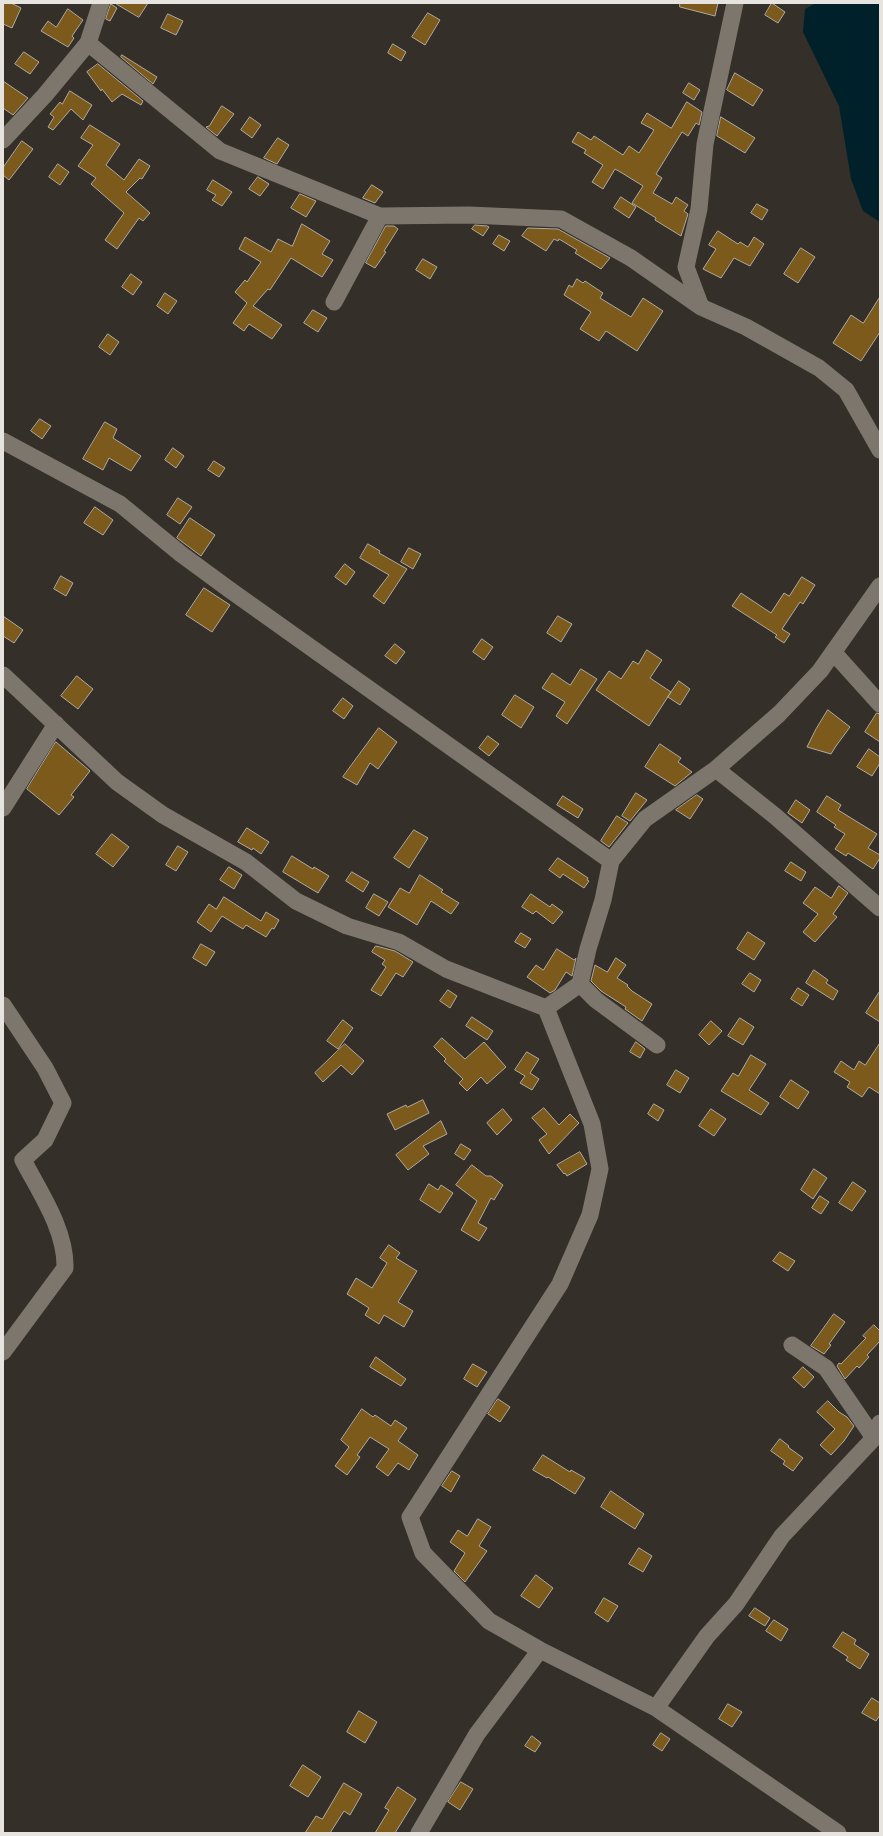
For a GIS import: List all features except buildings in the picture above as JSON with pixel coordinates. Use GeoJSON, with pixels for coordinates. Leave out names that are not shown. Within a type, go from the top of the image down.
{"type":"FeatureCollection","features":[{"type":"Feature","properties":{"kind":"street"},"geometry":{"type":"LineString","coordinates":[[3,140],[45,95],[88,43],[101,3]]}},
{"type":"Feature","properties":{"kind":"street"},"geometry":{"type":"LineString","coordinates":[[701,307],[686,268],[698,209],[705,144],[735,3]]}},
{"type":"Feature","properties":{"kind":"street"},"geometry":{"type":"LineString","coordinates":[[88,43],[220,150],[380,216],[469,215],[561,218],[631,258],[701,307],[746,327],[819,368],[846,390],[880,450]]}},
{"type":"Feature","properties":{"kind":"street"},"geometry":{"type":"LineString","coordinates":[[334,302],[380,216]]}},
{"type":"Feature","properties":{"kind":"street"},"geometry":{"type":"LineString","coordinates":[[3,441],[120,504],[181,554],[230,590],[611,861]]}},
{"type":"Feature","properties":{"kind":"street"},"geometry":{"type":"LineString","coordinates":[[546,1008],[580,984],[588,948],[603,900],[611,861],[645,819],[716,769],[779,714],[820,671],[880,586]]}},
{"type":"Feature","properties":{"kind":"street"},"geometry":{"type":"LineString","coordinates":[[834,653],[880,704]]}},
{"type":"Feature","properties":{"kind":"street"},"geometry":{"type":"LineString","coordinates":[[3,675],[117,782],[164,815],[246,862],[296,901],[347,926],[399,942],[446,970],[546,1008],[592,1124],[600,1169],[590,1215],[560,1284],[410,1517],[423,1553],[489,1621],[540,1650],[656,1708],[838,1833]]}},
{"type":"Feature","properties":{"kind":"street"},"geometry":{"type":"LineString","coordinates":[[3,808],[56,724]]}},
{"type":"Feature","properties":{"kind":"street"},"geometry":{"type":"LineString","coordinates":[[716,769],[775,816],[880,908]]}},
{"type":"Feature","properties":{"kind":"street"},"geometry":{"type":"LineString","coordinates":[[580,984],[596,1000],[657,1045]]}},
{"type":"Feature","properties":{"kind":"street"},"geometry":{"type":"LineString","coordinates":[[3,1005],[46,1068],[63,1103],[45,1140],[23,1160],[53,1218],[65,1253],[65,1268],[3,1352]]}},
{"type":"Feature","properties":{"kind":"street"},"geometry":{"type":"LineString","coordinates":[[656,1708],[707,1636],[736,1604],[782,1536],[877,1431],[826,1368],[792,1345]]}},
{"type":"Feature","properties":{"kind":"street"},"geometry":{"type":"LineString","coordinates":[[419,1833],[477,1734],[540,1650]]}},
{"type":"Feature","properties":{"kind":"water"},"geometry":{"type":"Polygon","coordinates":[[[816,3],[880,3],[880,222],[863,211],[851,179],[839,106],[803,32],[805,9],[816,3]]]}}]}
